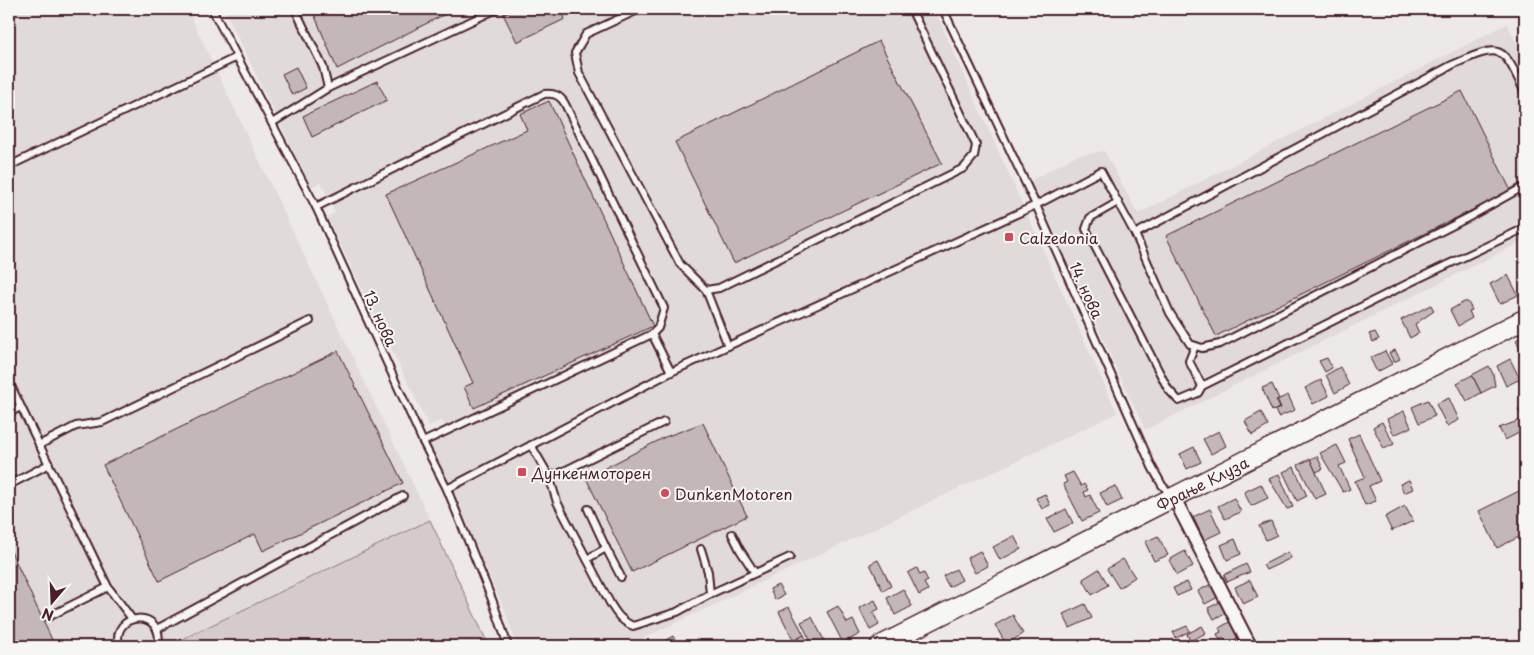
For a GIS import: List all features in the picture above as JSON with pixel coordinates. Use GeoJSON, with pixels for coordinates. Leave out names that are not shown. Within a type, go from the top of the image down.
{"type":"FeatureCollection","features":[{"type":"Feature","properties":{"kind":"main road","name":"Фрање Клуза"},"geometry":{"type":"LineString","coordinates":[[880,646],[1525,319]]}},
{"type":"Feature","properties":{"kind":"street"},"geometry":{"type":"LineString","coordinates":[[1174,498],[1250,646]]}},
{"type":"Feature","properties":{"kind":"lane","name":"13. нова"},"geometry":{"type":"LineString","coordinates":[[212,9],[316,206],[423,442],[447,489],[493,602],[508,646]]}},
{"type":"Feature","properties":{"kind":"lane"},"geometry":{"type":"LineString","coordinates":[[295,9],[323,67],[328,88]]}},
{"type":"Feature","properties":{"kind":"lane"},"geometry":{"type":"LineString","coordinates":[[272,123],[328,88],[497,9]]}},
{"type":"Feature","properties":{"kind":"lane"},"geometry":{"type":"LineString","coordinates":[[640,9],[586,34],[574,53],[578,73],[680,264],[706,290],[728,346]]}},
{"type":"Feature","properties":{"kind":"lane"},"geometry":{"type":"LineString","coordinates":[[706,290],[719,288],[956,172],[964,168],[974,156],[976,145],[911,9]]}},
{"type":"Feature","properties":{"kind":"lane","name":"14. нова"},"geometry":{"type":"LineString","coordinates":[[943,9],[1036,205],[1152,468],[1162,486],[1174,498]]}},
{"type":"Feature","properties":{"kind":"lane"},"geometry":{"type":"LineString","coordinates":[[1134,234],[1452,65],[1485,51],[1498,52],[1510,60],[1525,93]]}},
{"type":"Feature","properties":{"kind":"lane"},"geometry":{"type":"LineString","coordinates":[[9,166],[237,57]]}},
{"type":"Feature","properties":{"kind":"lane"},"geometry":{"type":"LineString","coordinates":[[316,206],[544,94],[553,93],[561,98],[565,104],[664,308],[658,328],[652,334],[423,442]]}},
{"type":"Feature","properties":{"kind":"lane"},"geometry":{"type":"LineString","coordinates":[[447,489],[671,372],[1036,205],[1101,170],[1134,234],[1170,313],[1190,344],[1202,348],[1220,344],[1471,216],[1525,186]]}},
{"type":"Feature","properties":{"kind":"lane"},"geometry":{"type":"LineString","coordinates":[[1118,202],[1090,218],[1086,229],[1175,398],[1179,402],[1198,393],[1202,386],[1414,280],[1525,228]]}},
{"type":"Feature","properties":{"kind":"lane"},"geometry":{"type":"LineString","coordinates":[[39,445],[76,426],[102,422],[310,322]]}},
{"type":"Feature","properties":{"kind":"lane"},"geometry":{"type":"LineString","coordinates":[[652,334],[671,372]]}},
{"type":"Feature","properties":{"kind":"lane"},"geometry":{"type":"LineString","coordinates":[[1196,346],[1190,361],[1202,386]]}},
{"type":"Feature","properties":{"kind":"lane"},"geometry":{"type":"LineString","coordinates":[[9,382],[108,587],[132,619]]}},
{"type":"Feature","properties":{"kind":"lane"},"geometry":{"type":"LineString","coordinates":[[9,413],[20,407]]}},
{"type":"Feature","properties":{"kind":"lane"},"geometry":{"type":"LineString","coordinates":[[549,476],[560,473],[664,422]]}},
{"type":"Feature","properties":{"kind":"lane"},"geometry":{"type":"LineString","coordinates":[[531,445],[549,476],[557,502],[616,614],[633,626],[676,612],[790,557]]}},
{"type":"Feature","properties":{"kind":"lane"},"geometry":{"type":"LineString","coordinates":[[9,485],[48,464]]}},
{"type":"Feature","properties":{"kind":"lane"},"geometry":{"type":"LineString","coordinates":[[156,629],[403,496]]}},
{"type":"Feature","properties":{"kind":"lane"},"geometry":{"type":"LineString","coordinates":[[588,509],[621,578]]}},
{"type":"Feature","properties":{"kind":"lane"},"geometry":{"type":"LineString","coordinates":[[732,534],[755,573]]}},
{"type":"Feature","properties":{"kind":"lane"},"geometry":{"type":"LineString","coordinates":[[587,559],[606,548]]}},
{"type":"Feature","properties":{"kind":"lane"},"geometry":{"type":"LineString","coordinates":[[701,549],[708,572],[710,594]]}},
{"type":"Feature","properties":{"kind":"lane"},"geometry":{"type":"LineString","coordinates":[[48,617],[108,587]]}},
{"type":"Feature","properties":{"kind":"lane"},"geometry":{"type":"LineString","coordinates":[[118,646],[118,638],[122,627],[132,619],[143,619],[156,629],[159,634],[158,646]]}},
{"type":"Feature","properties":{"kind":"shaded area"},"geometry":{"type":"Polygon","coordinates":[[[9,9],[187,9],[430,520],[168,646],[9,646],[9,9]]]}},
{"type":"Feature","properties":{"kind":"shaded area"},"geometry":{"type":"Polygon","coordinates":[[[224,9],[934,9],[1117,413],[627,646],[517,646],[505,610],[428,444],[448,433],[442,420],[429,426],[327,217],[335,213],[321,182],[311,187],[224,9]]]}},
{"type":"Feature","properties":{"kind":"shaded area","name":"Calzedonia"},"geometry":{"type":"Polygon","coordinates":[[[1507,24],[1525,60],[1525,240],[1145,430],[1031,181],[1075,156],[1104,151],[1138,214],[1507,24]]]}},
{"type":"Feature","properties":{"kind":"shaded area"},"geometry":{"type":"Polygon","coordinates":[[[430,520],[489,646],[168,646],[430,520]]]}},
{"type":"Feature","properties":{"kind":"building"},"geometry":{"type":"Polygon","coordinates":[[[312,9],[455,9],[337,69],[312,9]]]}},
{"type":"Feature","properties":{"kind":"building"},"geometry":{"type":"Polygon","coordinates":[[[514,9],[561,9],[565,19],[517,42],[503,14],[514,9]]]}},
{"type":"Feature","properties":{"kind":"building"},"geometry":{"type":"Polygon","coordinates":[[[879,41],[942,163],[734,263],[675,142],[879,41]]]}},
{"type":"Feature","properties":{"kind":"building"},"geometry":{"type":"Polygon","coordinates":[[[296,67],[306,88],[292,95],[282,74],[296,67]]]}},
{"type":"Feature","properties":{"kind":"building"},"geometry":{"type":"Polygon","coordinates":[[[377,81],[387,100],[312,137],[303,116],[377,81]]]}},
{"type":"Feature","properties":{"kind":"building"},"geometry":{"type":"Polygon","coordinates":[[[1462,91],[1511,191],[1216,336],[1166,236],[1462,91]]]}},
{"type":"Feature","properties":{"kind":"building"},"geometry":{"type":"Polygon","coordinates":[[[549,101],[653,326],[474,408],[464,387],[473,383],[386,194],[527,130],[520,114],[549,101]]]}},
{"type":"Feature","properties":{"kind":"building"},"geometry":{"type":"Polygon","coordinates":[[[1508,275],[1518,295],[1500,304],[1490,284],[1508,275]]]}},
{"type":"Feature","properties":{"kind":"building"},"geometry":{"type":"Polygon","coordinates":[[[1464,302],[1468,302],[1472,310],[1469,311],[1472,318],[1458,326],[1450,310],[1464,302]]]}},
{"type":"Feature","properties":{"kind":"building"},"geometry":{"type":"Polygon","coordinates":[[[1431,305],[1434,311],[1415,324],[1419,333],[1410,338],[1401,320],[1431,305]]]}},
{"type":"Feature","properties":{"kind":"building"},"geometry":{"type":"Polygon","coordinates":[[[1375,332],[1379,339],[1373,342],[1369,334],[1375,332]]]}},
{"type":"Feature","properties":{"kind":"building"},"geometry":{"type":"Polygon","coordinates":[[[1525,335],[1525,361],[1516,340],[1525,335]]]}},
{"type":"Feature","properties":{"kind":"building"},"geometry":{"type":"Polygon","coordinates":[[[1395,350],[1400,359],[1394,362],[1389,353],[1395,350]]]}},
{"type":"Feature","properties":{"kind":"building"},"geometry":{"type":"Polygon","coordinates":[[[338,351],[403,483],[263,551],[255,534],[159,581],[103,465],[338,351]]]}},
{"type":"Feature","properties":{"kind":"building"},"geometry":{"type":"Polygon","coordinates":[[[1385,351],[1392,364],[1377,372],[1370,358],[1385,351]]]}},
{"type":"Feature","properties":{"kind":"building"},"geometry":{"type":"Polygon","coordinates":[[[1327,358],[1332,368],[1325,372],[1319,361],[1327,358]]]}},
{"type":"Feature","properties":{"kind":"building"},"geometry":{"type":"Polygon","coordinates":[[[1510,359],[1520,379],[1506,386],[1497,366],[1510,359]]]}},
{"type":"Feature","properties":{"kind":"building"},"geometry":{"type":"Polygon","coordinates":[[[1489,366],[1493,374],[1495,386],[1481,393],[1472,375],[1489,366]]]}},
{"type":"Feature","properties":{"kind":"building"},"geometry":{"type":"Polygon","coordinates":[[[1340,367],[1349,385],[1335,393],[1326,375],[1340,367]]]}},
{"type":"Feature","properties":{"kind":"building"},"geometry":{"type":"Polygon","coordinates":[[[1472,375],[1481,393],[1467,401],[1457,383],[1472,375]]]}},
{"type":"Feature","properties":{"kind":"building"},"geometry":{"type":"Polygon","coordinates":[[[1321,380],[1329,396],[1313,404],[1305,388],[1321,380]]]}},
{"type":"Feature","properties":{"kind":"building"},"geometry":{"type":"Polygon","coordinates":[[[1272,384],[1279,399],[1276,400],[1280,408],[1272,411],[1262,388],[1272,384]]]}},
{"type":"Feature","properties":{"kind":"building"},"geometry":{"type":"Polygon","coordinates":[[[1288,395],[1295,410],[1278,417],[1275,410],[1281,408],[1277,400],[1288,395]]]}},
{"type":"Feature","properties":{"kind":"building"},"geometry":{"type":"Polygon","coordinates":[[[1449,398],[1459,420],[1447,426],[1436,404],[1449,398]]]}},
{"type":"Feature","properties":{"kind":"building"},"geometry":{"type":"Polygon","coordinates":[[[1428,400],[1435,416],[1419,423],[1412,407],[1428,400]]]}},
{"type":"Feature","properties":{"kind":"building"},"geometry":{"type":"Polygon","coordinates":[[[1525,406],[1525,430],[1505,440],[1499,428],[1523,419],[1518,409],[1525,406]]]}},
{"type":"Feature","properties":{"kind":"building"},"geometry":{"type":"Polygon","coordinates":[[[1404,411],[1411,427],[1394,435],[1387,419],[1404,411]]]}},
{"type":"Feature","properties":{"kind":"building"},"geometry":{"type":"Polygon","coordinates":[[[1261,412],[1268,426],[1252,435],[1245,421],[1261,412]]]}},
{"type":"Feature","properties":{"kind":"building"},"geometry":{"type":"Polygon","coordinates":[[[1382,422],[1394,444],[1384,449],[1373,427],[1382,422]]]}},
{"type":"Feature","properties":{"kind":"building","name":"DunkenMotoren"},"geometry":{"type":"Polygon","coordinates":[[[703,423],[747,516],[632,572],[586,478],[665,437],[703,423]]]}},
{"type":"Feature","properties":{"kind":"building"},"geometry":{"type":"Polygon","coordinates":[[[1219,431],[1226,446],[1211,454],[1203,439],[1219,431]]]}},
{"type":"Feature","properties":{"kind":"building"},"geometry":{"type":"Polygon","coordinates":[[[1359,434],[1380,481],[1369,486],[1376,501],[1365,505],[1355,481],[1365,477],[1348,439],[1359,434]]]}},
{"type":"Feature","properties":{"kind":"building"},"geometry":{"type":"Polygon","coordinates":[[[1337,445],[1346,463],[1339,466],[1350,489],[1343,492],[1320,453],[1337,445]]]}},
{"type":"Feature","properties":{"kind":"building"},"geometry":{"type":"Polygon","coordinates":[[[1194,447],[1201,462],[1187,469],[1180,454],[1194,447]]]}},
{"type":"Feature","properties":{"kind":"building"},"geometry":{"type":"Polygon","coordinates":[[[1317,456],[1323,469],[1316,472],[1310,459],[1317,456]]]}},
{"type":"Feature","properties":{"kind":"building"},"geometry":{"type":"Polygon","coordinates":[[[1310,459],[1326,494],[1315,499],[1298,465],[1310,459]]]}},
{"type":"Feature","properties":{"kind":"building"},"geometry":{"type":"Polygon","coordinates":[[[1294,467],[1307,496],[1297,501],[1283,472],[1294,467]]]}},
{"type":"Feature","properties":{"kind":"building"},"geometry":{"type":"Polygon","coordinates":[[[1073,472],[1081,486],[1084,484],[1088,490],[1084,492],[1086,497],[1090,495],[1099,513],[1082,521],[1063,484],[1067,482],[1064,476],[1073,472]]]}},
{"type":"Feature","properties":{"kind":"building"},"geometry":{"type":"Polygon","coordinates":[[[1279,474],[1293,507],[1287,509],[1269,479],[1279,474]]]}},
{"type":"Feature","properties":{"kind":"building"},"geometry":{"type":"Polygon","coordinates":[[[1409,480],[1413,489],[1404,493],[1400,484],[1409,480]]]}},
{"type":"Feature","properties":{"kind":"building"},"geometry":{"type":"Polygon","coordinates":[[[1261,484],[1268,498],[1251,506],[1244,492],[1261,484]]]}},
{"type":"Feature","properties":{"kind":"building"},"geometry":{"type":"Polygon","coordinates":[[[1115,486],[1122,500],[1107,507],[1100,493],[1115,486]]]}},
{"type":"Feature","properties":{"kind":"building"},"geometry":{"type":"Polygon","coordinates":[[[1525,488],[1525,534],[1497,548],[1479,511],[1525,488]]]}},
{"type":"Feature","properties":{"kind":"building"},"geometry":{"type":"Polygon","coordinates":[[[1045,494],[1050,505],[1042,509],[1036,498],[1045,494]]]}},
{"type":"Feature","properties":{"kind":"building"},"geometry":{"type":"Polygon","coordinates":[[[1234,498],[1241,512],[1225,519],[1218,506],[1234,498]]]}},
{"type":"Feature","properties":{"kind":"building"},"geometry":{"type":"Polygon","coordinates":[[[1405,506],[1413,521],[1392,531],[1385,517],[1405,506]]]}},
{"type":"Feature","properties":{"kind":"building"},"geometry":{"type":"Polygon","coordinates":[[[1066,509],[1073,523],[1054,532],[1047,519],[1066,509]]]}},
{"type":"Feature","properties":{"kind":"building"},"geometry":{"type":"Polygon","coordinates":[[[1210,509],[1221,532],[1204,540],[1193,517],[1210,509]]]}},
{"type":"Feature","properties":{"kind":"building"},"geometry":{"type":"Polygon","coordinates":[[[1271,521],[1277,535],[1266,540],[1259,526],[1271,521]]]}},
{"type":"Feature","properties":{"kind":"building"},"geometry":{"type":"Polygon","coordinates":[[[1014,536],[1021,549],[1000,560],[993,547],[1014,536]]]}},
{"type":"Feature","properties":{"kind":"building"},"geometry":{"type":"Polygon","coordinates":[[[1158,536],[1168,555],[1154,561],[1145,542],[1158,536]]]}},
{"type":"Feature","properties":{"kind":"building"},"geometry":{"type":"Polygon","coordinates":[[[1235,539],[1241,554],[1227,560],[1221,545],[1235,539]]]}},
{"type":"Feature","properties":{"kind":"building"},"geometry":{"type":"Polygon","coordinates":[[[9,547],[53,642],[44,646],[9,646],[9,547]]]}},
{"type":"Feature","properties":{"kind":"building"},"geometry":{"type":"Polygon","coordinates":[[[980,551],[988,566],[975,573],[967,558],[980,551]]]}},
{"type":"Feature","properties":{"kind":"building"},"geometry":{"type":"Polygon","coordinates":[[[1185,551],[1193,566],[1177,575],[1169,560],[1185,551]]]}},
{"type":"Feature","properties":{"kind":"building"},"geometry":{"type":"Polygon","coordinates":[[[1288,552],[1291,558],[1266,570],[1263,565],[1288,552]]]}},
{"type":"Feature","properties":{"kind":"building"},"geometry":{"type":"Polygon","coordinates":[[[1123,559],[1135,577],[1119,588],[1107,569],[1123,559]]]}},
{"type":"Feature","properties":{"kind":"building"},"geometry":{"type":"Polygon","coordinates":[[[878,560],[891,586],[883,591],[870,564],[878,560]]]}},
{"type":"Feature","properties":{"kind":"building"},"geometry":{"type":"Polygon","coordinates":[[[1246,564],[1250,572],[1227,582],[1224,575],[1246,564]]]}},
{"type":"Feature","properties":{"kind":"building"},"geometry":{"type":"Polygon","coordinates":[[[917,568],[920,575],[924,573],[928,581],[924,583],[928,590],[919,595],[908,573],[917,568]]]}},
{"type":"Feature","properties":{"kind":"building"},"geometry":{"type":"Polygon","coordinates":[[[956,569],[962,580],[949,587],[943,576],[956,569]]]}},
{"type":"Feature","properties":{"kind":"building"},"geometry":{"type":"Polygon","coordinates":[[[1099,569],[1108,585],[1092,595],[1083,579],[1099,569]]]}},
{"type":"Feature","properties":{"kind":"building"},"geometry":{"type":"Polygon","coordinates":[[[1250,580],[1258,597],[1243,604],[1235,587],[1250,580]]]}},
{"type":"Feature","properties":{"kind":"building"},"geometry":{"type":"Polygon","coordinates":[[[1187,582],[1191,590],[1177,596],[1173,588],[1187,582]]]}},
{"type":"Feature","properties":{"kind":"building"},"geometry":{"type":"Polygon","coordinates":[[[1213,583],[1220,596],[1205,604],[1198,591],[1213,583]]]}},
{"type":"Feature","properties":{"kind":"building"},"geometry":{"type":"Polygon","coordinates":[[[778,585],[784,595],[775,600],[770,589],[778,585]]]}},
{"type":"Feature","properties":{"kind":"building"},"geometry":{"type":"Polygon","coordinates":[[[903,589],[912,606],[895,615],[887,598],[903,589]]]}},
{"type":"Feature","properties":{"kind":"building"},"geometry":{"type":"Polygon","coordinates":[[[875,600],[879,609],[873,612],[879,625],[870,630],[859,608],[875,600]]]}},
{"type":"Feature","properties":{"kind":"building"},"geometry":{"type":"Polygon","coordinates":[[[1222,601],[1227,612],[1214,619],[1208,608],[1222,601]]]}},
{"type":"Feature","properties":{"kind":"building"},"geometry":{"type":"Polygon","coordinates":[[[1085,604],[1092,618],[1070,628],[1063,614],[1085,604]]]}},
{"type":"Feature","properties":{"kind":"building"},"geometry":{"type":"Polygon","coordinates":[[[838,606],[847,623],[853,620],[860,634],[843,643],[827,612],[838,606]]]}},
{"type":"Feature","properties":{"kind":"building"},"geometry":{"type":"Polygon","coordinates":[[[789,607],[804,635],[794,641],[779,612],[789,607]]]}},
{"type":"Feature","properties":{"kind":"building"},"geometry":{"type":"Polygon","coordinates":[[[1013,615],[1023,634],[1006,644],[995,625],[1013,615]]]}},
{"type":"Feature","properties":{"kind":"building"},"geometry":{"type":"Polygon","coordinates":[[[812,617],[827,646],[813,646],[801,622],[812,617]]]}},
{"type":"Feature","properties":{"kind":"building"},"geometry":{"type":"Polygon","coordinates":[[[1233,620],[1241,636],[1227,644],[1224,638],[1220,640],[1217,634],[1221,632],[1219,628],[1233,620]]]}},
{"type":"Feature","properties":{"kind":"building"},"geometry":{"type":"Polygon","coordinates":[[[1187,626],[1190,631],[1176,638],[1173,632],[1187,626]]]}},
{"type":"Feature","properties":{"kind":"building"},"geometry":{"type":"Polygon","coordinates":[[[1202,626],[1206,633],[1190,641],[1187,634],[1202,626]]]}},
{"type":"Feature","properties":{"kind":"building"},"geometry":{"type":"Polygon","coordinates":[[[804,635],[810,646],[796,646],[793,641],[804,635]]]}},
{"type":"Feature","properties":{"kind":"building"},"geometry":{"type":"Polygon","coordinates":[[[673,636],[677,644],[663,646],[661,643],[673,636]]]}},
{"type":"Feature","properties":{"kind":"building"},"geometry":{"type":"Polygon","coordinates":[[[749,640],[752,646],[745,646],[743,643],[749,640]]]}},
{"type":"Feature","properties":{"kind":"place","name":"Calzedonia"},"geometry":{"type":"Point","coordinates":[1009,237]}},
{"type":"Feature","properties":{"kind":"place","name":"Дункенмоторен"},"geometry":{"type":"Point","coordinates":[522,472]}},
{"type":"Feature","properties":{"kind":"place","name":"DunkenMotoren"},"geometry":{"type":"Point","coordinates":[665,493]}}]}
